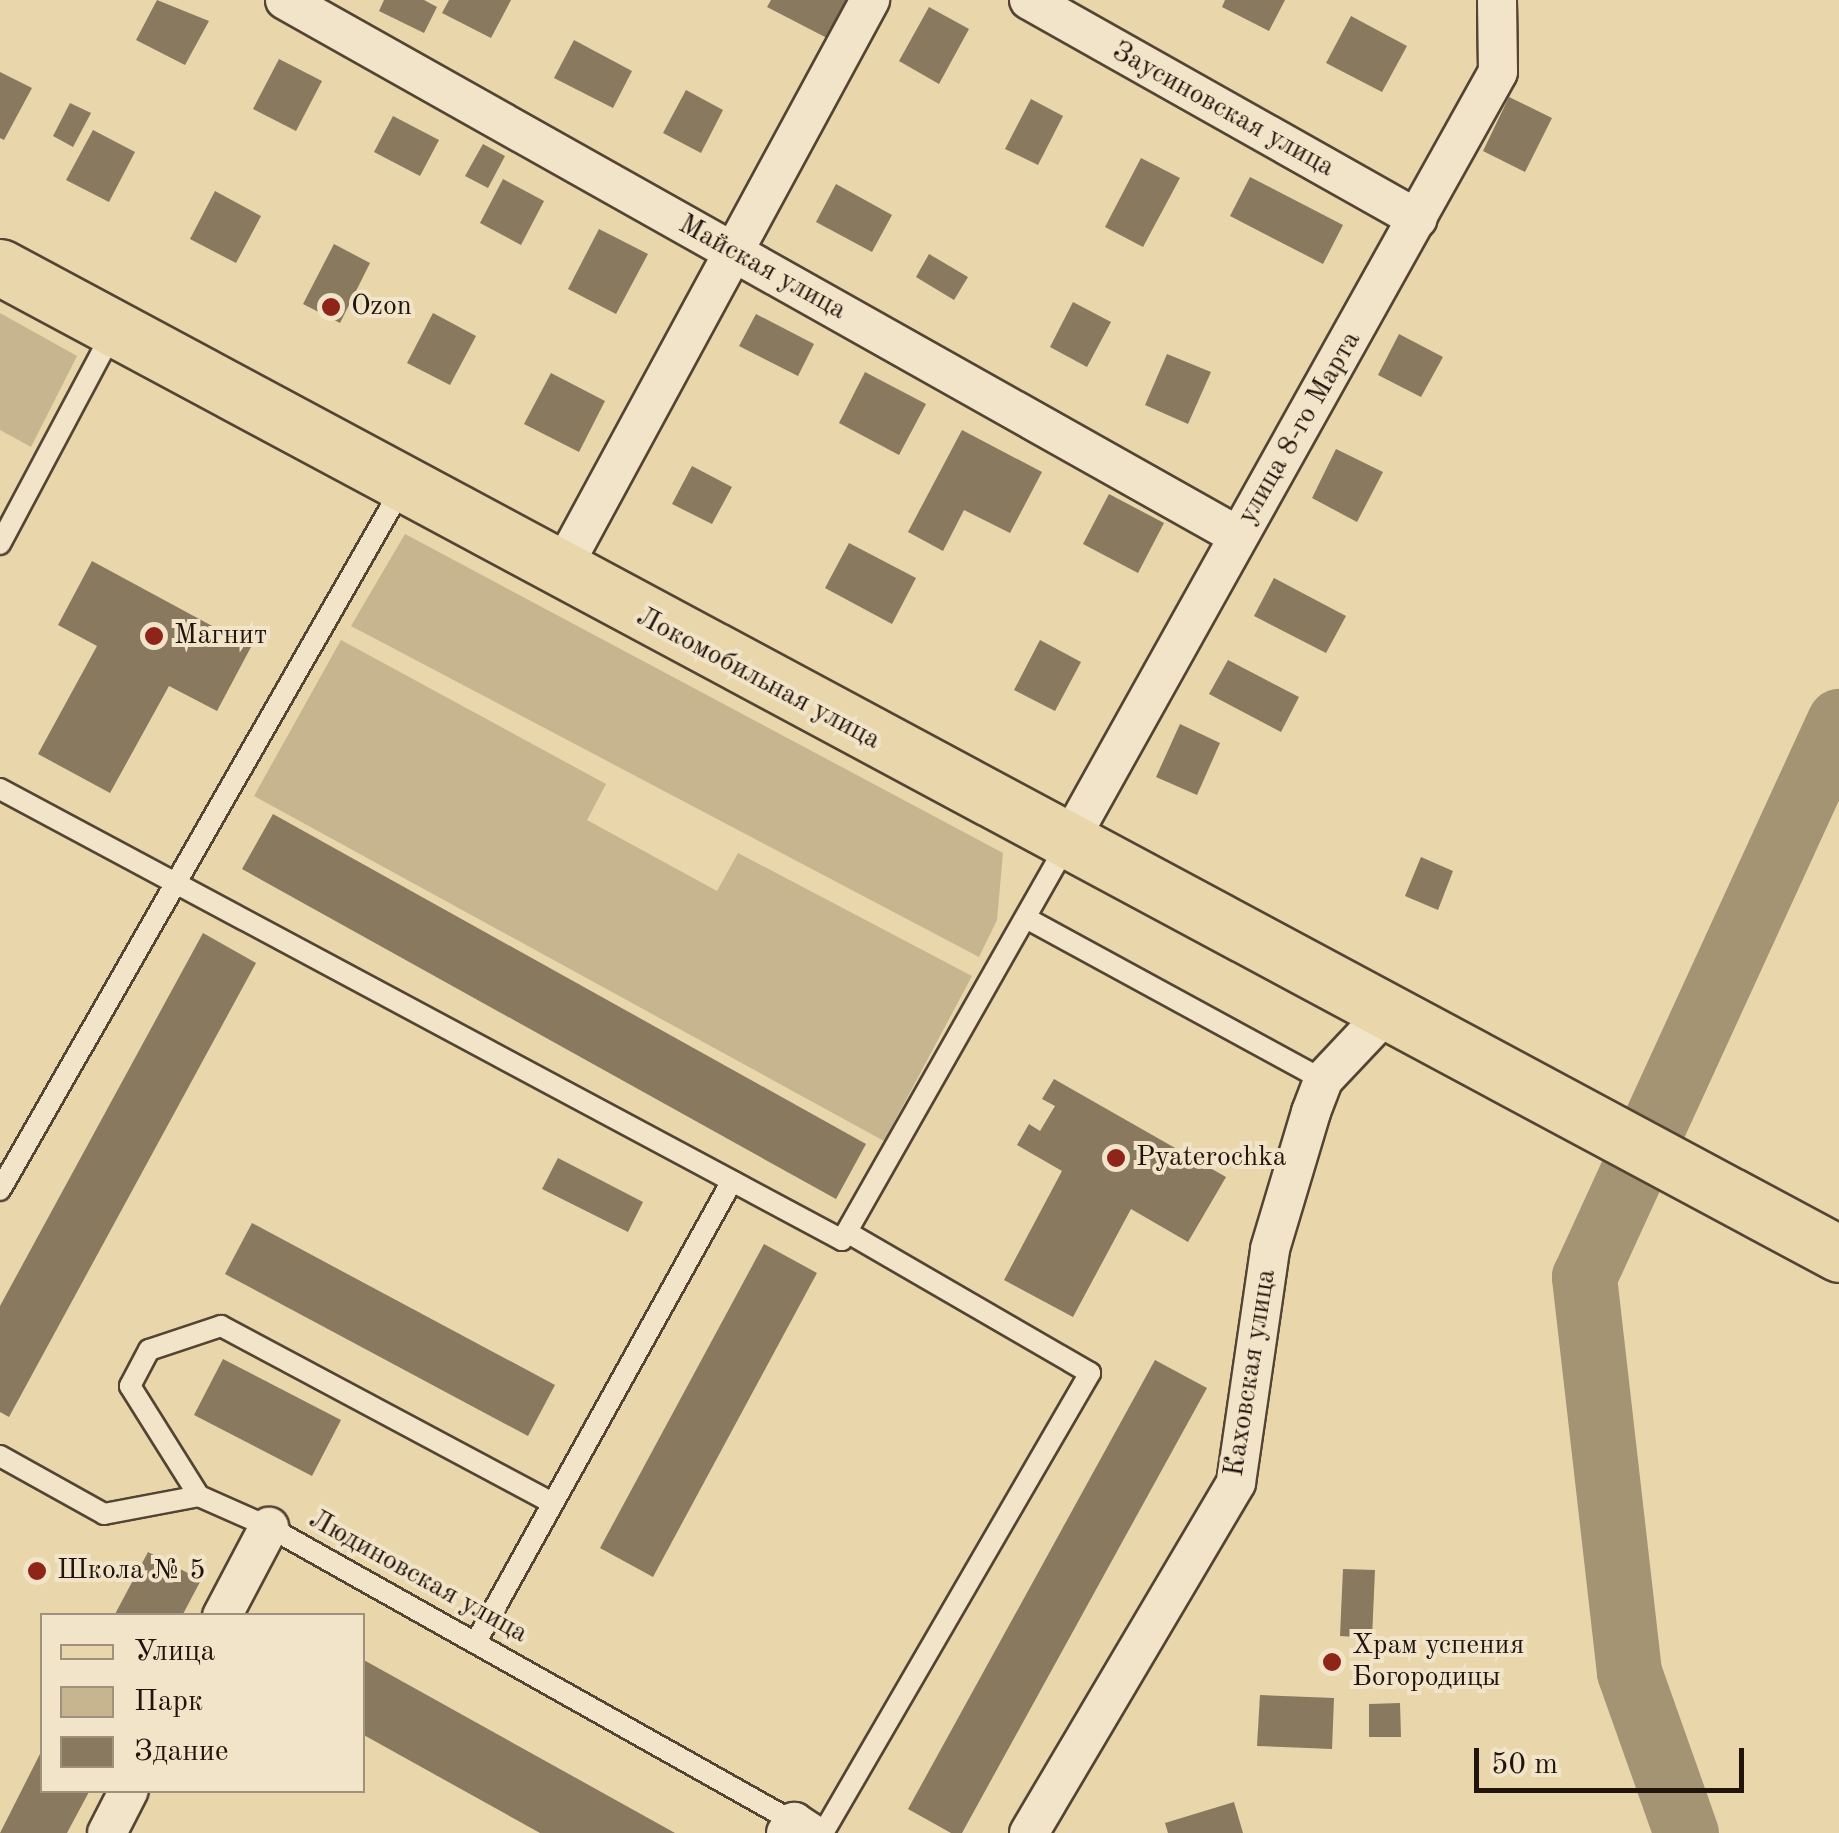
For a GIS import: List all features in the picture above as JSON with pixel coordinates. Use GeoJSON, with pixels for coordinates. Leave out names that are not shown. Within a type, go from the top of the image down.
{"type":"FeatureCollection","features":[{"type":"Feature","properties":{"kind":"main road","name":"Локомобильная улица"},"geometry":{"type":"LineString","coordinates":[[0,266],[1066,846],[1388,1011],[1520,1086],[1821,1245]]}},
{"type":"Feature","properties":{"kind":"street","name":"Майская улица"},"geometry":{"type":"LineString","coordinates":[[285,0],[1238,536]]}},
{"type":"Feature","properties":{"kind":"street"},"geometry":{"type":"LineString","coordinates":[[560,572],[730,250],[870,0]]}},
{"type":"Feature","properties":{"kind":"street","name":"Заусиновская улица"},"geometry":{"type":"LineString","coordinates":[[1028,0],[1418,219]]}},
{"type":"Feature","properties":{"kind":"street","name":"улица 8-го Марта"},"geometry":{"type":"LineString","coordinates":[[1066,846],[1498,72],[1497,0]]}},
{"type":"Feature","properties":{"kind":"street","name":"Каховская улица"},"geometry":{"type":"LineString","coordinates":[[1029,1833],[1236,1483],[1270,1249],[1323,1080],[1388,1011]]}},
{"type":"Feature","properties":{"kind":"street"},"geometry":{"type":"LineString","coordinates":[[224,1613],[270,1527]]}},
{"type":"Feature","properties":{"kind":"street"},"geometry":{"type":"LineString","coordinates":[[107,1833],[127,1793]]}},
{"type":"Feature","properties":{"kind":"lane"},"geometry":{"type":"LineString","coordinates":[[0,544],[115,328]]}},
{"type":"Feature","properties":{"kind":"lane"},"geometry":{"type":"LineString","coordinates":[[0,1190],[172,880],[403,486]]}},
{"type":"Feature","properties":{"kind":"lane"},"geometry":{"type":"LineString","coordinates":[[0,789],[842,1240],[1066,846]]}},
{"type":"Feature","properties":{"kind":"lane"},"geometry":{"type":"LineString","coordinates":[[1026,918],[1323,1080]]}},
{"type":"Feature","properties":{"kind":"lane"},"geometry":{"type":"LineString","coordinates":[[477,1640],[732,1181]]}},
{"type":"Feature","properties":{"kind":"lane"},"geometry":{"type":"LineString","coordinates":[[804,1830],[1090,1373],[847,1232]]}},
{"type":"Feature","properties":{"kind":"lane"},"geometry":{"type":"LineString","coordinates":[[0,1456],[104,1514],[199,1496],[130,1386],[149,1350],[221,1326],[553,1503]]}},
{"type":"Feature","properties":{"kind":"lane","name":"Людиновская улица"},"geometry":{"type":"LineString","coordinates":[[199,1496],[270,1527],[477,1640],[804,1830]]}},
{"type":"Feature","properties":{"kind":"green space"},"geometry":{"type":"Polygon","coordinates":[[[0,313],[77,356],[31,447],[0,430],[0,313]]]}},
{"type":"Feature","properties":{"kind":"green space"},"geometry":{"type":"Polygon","coordinates":[[[405,534],[1003,853],[997,920],[979,957],[351,626],[405,534]]]}},
{"type":"Feature","properties":{"kind":"green space"},"geometry":{"type":"Polygon","coordinates":[[[341,640],[606,784],[587,820],[717,891],[738,853],[972,976],[884,1141],[254,796],[341,640]]]}},
{"type":"Feature","properties":{"kind":"building"},"geometry":{"type":"Polygon","coordinates":[[[157,0],[209,21],[185,65],[136,40],[157,0]]]}},
{"type":"Feature","properties":{"kind":"building"},"geometry":{"type":"Polygon","coordinates":[[[384,0],[424,0],[437,7],[424,33],[379,11],[384,0]]]}},
{"type":"Feature","properties":{"kind":"building"},"geometry":{"type":"Polygon","coordinates":[[[449,0],[511,0],[491,38],[442,13],[449,0]]]}},
{"type":"Feature","properties":{"kind":"building"},"geometry":{"type":"Polygon","coordinates":[[[771,0],[847,0],[827,38],[767,7],[771,0]]]}},
{"type":"Feature","properties":{"kind":"building"},"geometry":{"type":"Polygon","coordinates":[[[1225,0],[1285,0],[1269,31],[1222,7],[1225,0]]]}},
{"type":"Feature","properties":{"kind":"building"},"geometry":{"type":"Polygon","coordinates":[[[929,7],[969,29],[939,84],[899,61],[929,7]]]}},
{"type":"Feature","properties":{"kind":"building"},"geometry":{"type":"Polygon","coordinates":[[[1351,16],[1407,46],[1382,92],[1326,63],[1351,16]]]}},
{"type":"Feature","properties":{"kind":"building"},"geometry":{"type":"Polygon","coordinates":[[[574,40],[632,71],[613,108],[554,78],[574,40]]]}},
{"type":"Feature","properties":{"kind":"building"},"geometry":{"type":"Polygon","coordinates":[[[279,59],[322,81],[296,131],[253,109],[279,59]]]}},
{"type":"Feature","properties":{"kind":"building"},"geometry":{"type":"Polygon","coordinates":[[[0,72],[32,88],[4,140],[0,138],[0,72]]]}},
{"type":"Feature","properties":{"kind":"building"},"geometry":{"type":"Polygon","coordinates":[[[686,90],[723,110],[701,153],[663,133],[686,90]]]}},
{"type":"Feature","properties":{"kind":"building"},"geometry":{"type":"Polygon","coordinates":[[[1509,97],[1552,118],[1525,172],[1483,151],[1509,97]]]}},
{"type":"Feature","properties":{"kind":"building"},"geometry":{"type":"Polygon","coordinates":[[[1031,99],[1063,116],[1038,165],[1005,149],[1031,99]]]}},
{"type":"Feature","properties":{"kind":"building"},"geometry":{"type":"Polygon","coordinates":[[[70,103],[91,113],[73,147],[53,136],[70,103]]]}},
{"type":"Feature","properties":{"kind":"building"},"geometry":{"type":"Polygon","coordinates":[[[393,116],[439,140],[420,176],[374,152],[393,116]]]}},
{"type":"Feature","properties":{"kind":"building"},"geometry":{"type":"Polygon","coordinates":[[[93,130],[135,152],[109,202],[66,180],[93,130]]]}},
{"type":"Feature","properties":{"kind":"building"},"geometry":{"type":"Polygon","coordinates":[[[483,144],[505,156],[488,188],[465,176],[483,144]]]}},
{"type":"Feature","properties":{"kind":"building"},"geometry":{"type":"Polygon","coordinates":[[[1141,158],[1180,178],[1143,247],[1105,227],[1141,158]]]}},
{"type":"Feature","properties":{"kind":"building"},"geometry":{"type":"Polygon","coordinates":[[[1250,177],[1343,225],[1323,264],[1230,216],[1250,177]]]}},
{"type":"Feature","properties":{"kind":"building"},"geometry":{"type":"Polygon","coordinates":[[[503,179],[544,201],[521,245],[480,223],[503,179]]]}},
{"type":"Feature","properties":{"kind":"building"},"geometry":{"type":"Polygon","coordinates":[[[836,184],[892,215],[872,252],[816,222],[836,184]]]}},
{"type":"Feature","properties":{"kind":"building"},"geometry":{"type":"Polygon","coordinates":[[[215,191],[261,216],[236,263],[190,239],[215,191]]]}},
{"type":"Feature","properties":{"kind":"building"},"geometry":{"type":"Polygon","coordinates":[[[599,229],[648,254],[616,314],[568,289],[599,229]]]}},
{"type":"Feature","properties":{"kind":"building"},"geometry":{"type":"Polygon","coordinates":[[[334,244],[370,263],[340,323],[303,304],[334,244]]]}},
{"type":"Feature","properties":{"kind":"building"},"geometry":{"type":"Polygon","coordinates":[[[929,254],[968,277],[954,300],[916,277],[929,254]]]}},
{"type":"Feature","properties":{"kind":"building"},"geometry":{"type":"Polygon","coordinates":[[[1073,302],[1111,322],[1087,367],[1050,347],[1073,302]]]}},
{"type":"Feature","properties":{"kind":"building"},"geometry":{"type":"Polygon","coordinates":[[[433,313],[476,336],[450,385],[407,363],[433,313]]]}},
{"type":"Feature","properties":{"kind":"building"},"geometry":{"type":"Polygon","coordinates":[[[756,314],[814,344],[798,376],[739,346],[756,314]]]}},
{"type":"Feature","properties":{"kind":"building"},"geometry":{"type":"Polygon","coordinates":[[[1399,334],[1443,357],[1421,397],[1378,375],[1399,334]]]}},
{"type":"Feature","properties":{"kind":"building"},"geometry":{"type":"Polygon","coordinates":[[[1167,354],[1211,372],[1188,424],[1145,405],[1167,354]]]}},
{"type":"Feature","properties":{"kind":"building"},"geometry":{"type":"Polygon","coordinates":[[[865,372],[926,404],[899,455],[839,423],[865,372]]]}},
{"type":"Feature","properties":{"kind":"building"},"geometry":{"type":"Polygon","coordinates":[[[551,373],[605,401],[579,452],[524,424],[551,373]]]}},
{"type":"Feature","properties":{"kind":"building"},"geometry":{"type":"Polygon","coordinates":[[[962,430],[1042,472],[1010,533],[964,510],[943,551],[908,532],[962,430]]]}},
{"type":"Feature","properties":{"kind":"building"},"geometry":{"type":"Polygon","coordinates":[[[1336,449],[1383,472],[1357,522],[1312,498],[1336,449]]]}},
{"type":"Feature","properties":{"kind":"building"},"geometry":{"type":"Polygon","coordinates":[[[692,466],[732,487],[712,524],[672,504],[692,466]]]}},
{"type":"Feature","properties":{"kind":"building"},"geometry":{"type":"Polygon","coordinates":[[[1109,494],[1164,523],[1138,573],[1083,544],[1109,494]]]}},
{"type":"Feature","properties":{"kind":"building"},"geometry":{"type":"Polygon","coordinates":[[[849,543],[916,578],[892,624],[825,588],[849,543]]]}},
{"type":"Feature","properties":{"kind":"building"},"geometry":{"type":"Polygon","coordinates":[[[92,561],[251,647],[217,711],[169,686],[110,793],[38,754],[97,646],[58,625],[92,561]]]}},
{"type":"Feature","properties":{"kind":"building"},"geometry":{"type":"Polygon","coordinates":[[[1274,578],[1346,616],[1326,653],[1254,616],[1274,578]]]}},
{"type":"Feature","properties":{"kind":"building"},"geometry":{"type":"Polygon","coordinates":[[[1040,640],[1081,662],[1055,711],[1014,690],[1040,640]]]}},
{"type":"Feature","properties":{"kind":"building"},"geometry":{"type":"Polygon","coordinates":[[[1228,660],[1299,697],[1281,732],[1209,694],[1228,660]]]}},
{"type":"Feature","properties":{"kind":"building"},"geometry":{"type":"Polygon","coordinates":[[[1180,724],[1220,743],[1197,795],[1156,777],[1180,724]]]}},
{"type":"Feature","properties":{"kind":"building"},"geometry":{"type":"Polygon","coordinates":[[[273,814],[866,1144],[836,1199],[242,869],[273,814]]]}},
{"type":"Feature","properties":{"kind":"building"},"geometry":{"type":"Polygon","coordinates":[[[1421,857],[1453,871],[1438,910],[1405,896],[1421,857]]]}},
{"type":"Feature","properties":{"kind":"building"},"geometry":{"type":"Polygon","coordinates":[[[203,933],[256,963],[9,1417],[0,1412],[0,1306],[203,933]]]}},
{"type":"Feature","properties":{"kind":"building"},"geometry":{"type":"Polygon","coordinates":[[[1054,1079],[1226,1177],[1188,1242],[1131,1209],[1073,1317],[1004,1280],[1062,1171],[1017,1145],[1029,1124],[1040,1131],[1055,1106],[1042,1099],[1054,1079]]]}},
{"type":"Feature","properties":{"kind":"building"},"geometry":{"type":"Polygon","coordinates":[[[558,1158],[643,1202],[628,1232],[542,1189],[558,1158]]]}},
{"type":"Feature","properties":{"kind":"building"},"geometry":{"type":"Polygon","coordinates":[[[252,1223],[555,1385],[528,1436],[225,1274],[252,1223]]]}},
{"type":"Feature","properties":{"kind":"building"},"geometry":{"type":"Polygon","coordinates":[[[764,1244],[817,1273],[653,1577],[600,1548],[764,1244]]]}},
{"type":"Feature","properties":{"kind":"building"},"geometry":{"type":"Polygon","coordinates":[[[223,1359],[341,1420],[312,1476],[194,1415],[223,1359]]]}},
{"type":"Feature","properties":{"kind":"building"},"geometry":{"type":"Polygon","coordinates":[[[1155,1360],[1207,1388],[962,1833],[951,1833],[908,1809],[1155,1360]]]}},
{"type":"Feature","properties":{"kind":"building"},"geometry":{"type":"Polygon","coordinates":[[[148,1552],[201,1580],[184,1613],[116,1613],[148,1552]]]}},
{"type":"Feature","properties":{"kind":"building"},"geometry":{"type":"Polygon","coordinates":[[[1343,1569],[1375,1570],[1372,1638],[1340,1636],[1343,1569]]]}},
{"type":"Feature","properties":{"kind":"building"},"geometry":{"type":"Polygon","coordinates":[[[365,1661],[675,1833],[540,1833],[365,1736],[365,1661]]]}},
{"type":"Feature","properties":{"kind":"building"},"geometry":{"type":"Polygon","coordinates":[[[1260,1695],[1334,1698],[1332,1749],[1257,1746],[1260,1695]]]}},
{"type":"Feature","properties":{"kind":"building"},"geometry":{"type":"Polygon","coordinates":[[[1400,1703],[1401,1737],[1369,1737],[1369,1704],[1400,1703]]]}},
{"type":"Feature","properties":{"kind":"building"},"geometry":{"type":"Polygon","coordinates":[[[40,1754],[40,1793],[88,1793],[67,1833],[0,1833],[40,1754]]]}},
{"type":"Feature","properties":{"kind":"building"},"geometry":{"type":"Polygon","coordinates":[[[1234,1802],[1243,1833],[1168,1833],[1165,1823],[1234,1802]]]}},
{"type":"Feature","properties":{"kind":"waterway"},"geometry":{"type":"LineString","coordinates":[[1686,1833],[1629,1672],[1584,1277],[1839,721]]}},
{"type":"Feature","properties":{"kind":"place","name":"Ozon"},"geometry":{"type":"Point","coordinates":[331,307]}},
{"type":"Feature","properties":{"kind":"place","name":"Магнит"},"geometry":{"type":"Point","coordinates":[154,636]}},
{"type":"Feature","properties":{"kind":"place","name":"Pyaterochka"},"geometry":{"type":"Point","coordinates":[1116,1158]}},
{"type":"Feature","properties":{"kind":"place","name":"Школа № 5"},"geometry":{"type":"Point","coordinates":[37,1571]}},
{"type":"Feature","properties":{"kind":"place","name":"Храм успения Богородицы"},"geometry":{"type":"Point","coordinates":[1332,1662]}}]}
